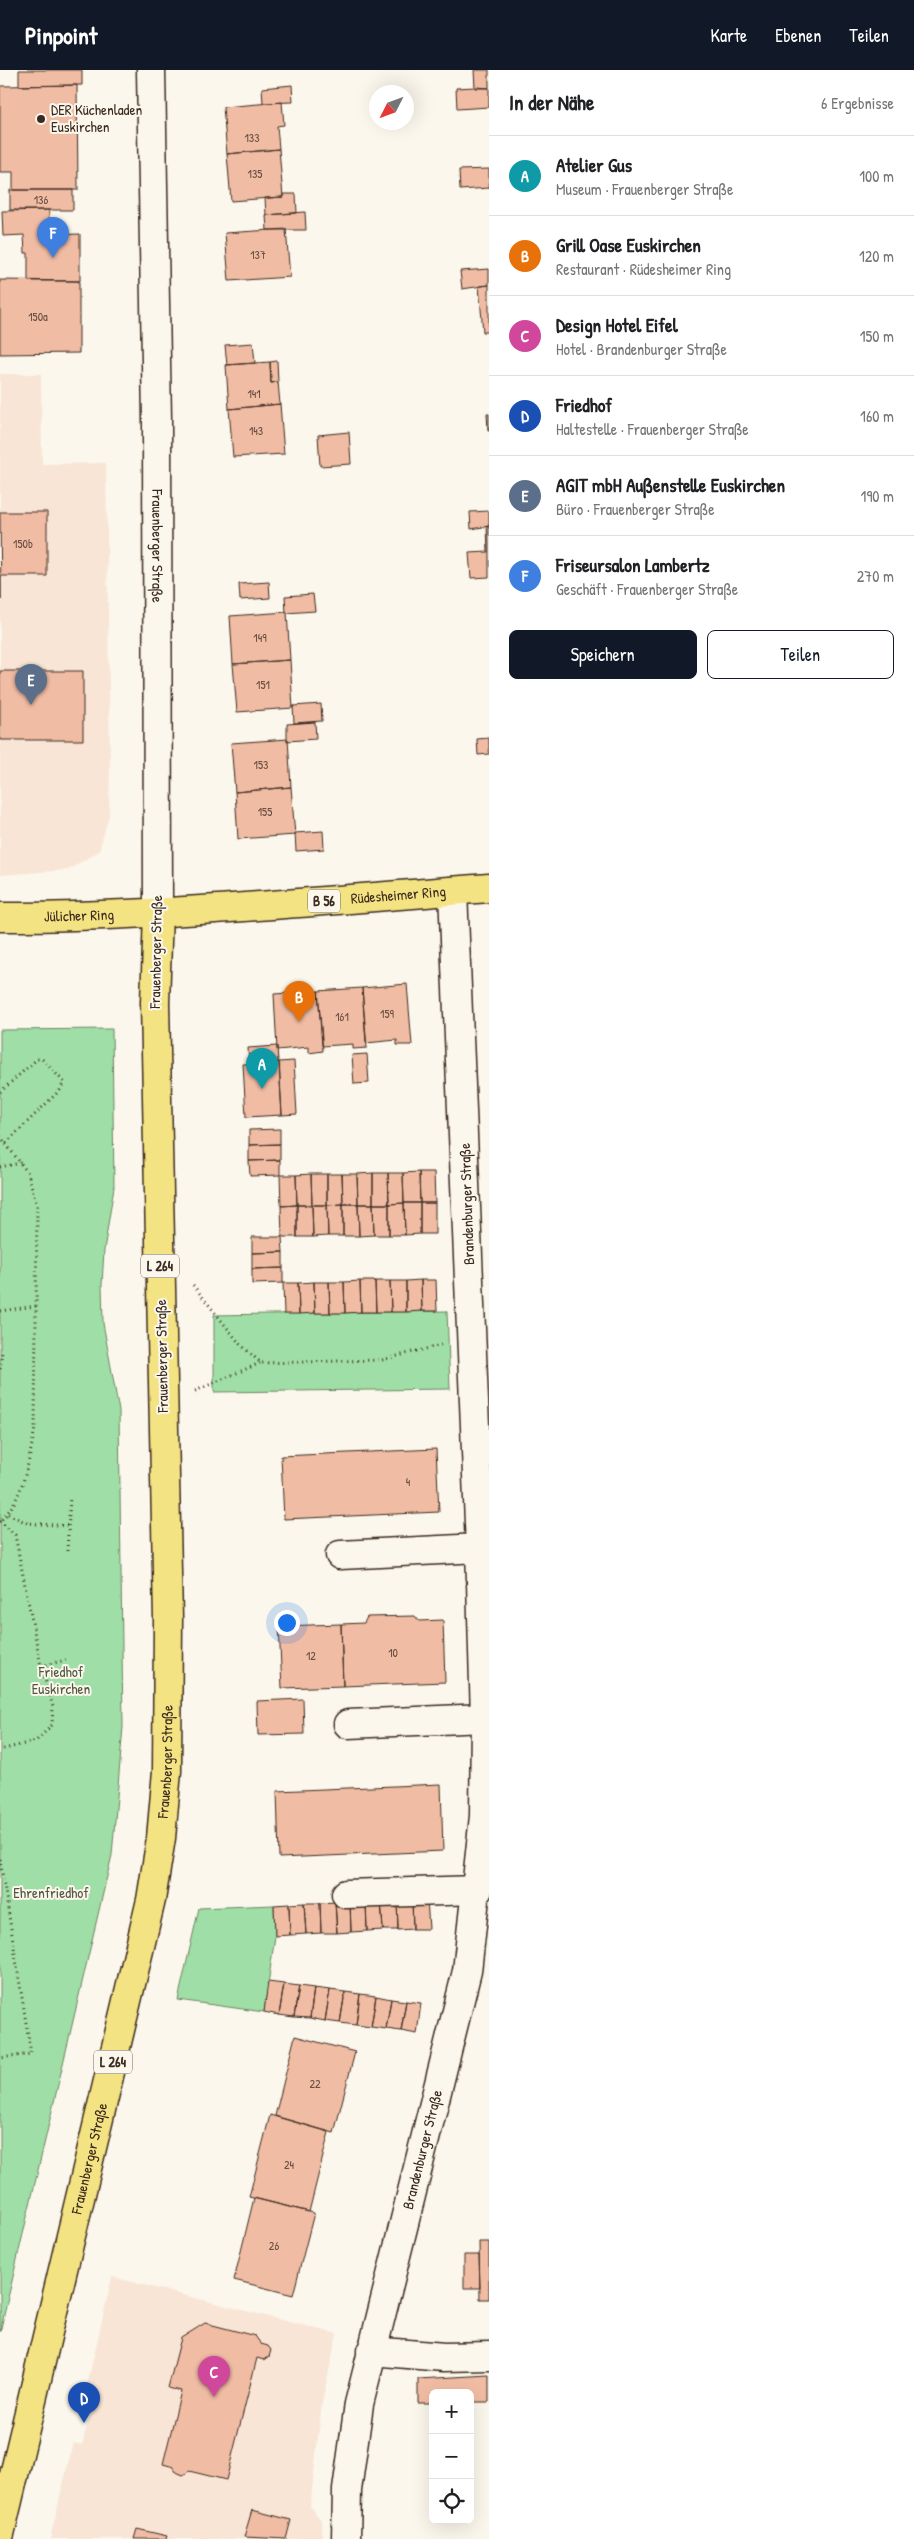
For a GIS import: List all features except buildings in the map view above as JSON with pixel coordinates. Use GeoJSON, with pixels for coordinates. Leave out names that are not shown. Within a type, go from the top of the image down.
{"type":"FeatureCollection","features":[{"type":"Feature","properties":{"kind":"main road","name":"Rüdesheimer Ring"},"geometry":{"type":"LineString","coordinates":[[158,912],[489,888]]}},
{"type":"Feature","properties":{"kind":"main road","name":"Jülicher Ring"},"geometry":{"type":"LineString","coordinates":[[0,917],[84,917],[158,912]]}},
{"type":"Feature","properties":{"kind":"main road","name":"Frauenberger Straße"},"geometry":{"type":"LineString","coordinates":[[0,2534],[151,1900],[161,1838],[168,1771],[168,1619],[155,1003],[158,912]]}},
{"type":"Feature","properties":{"kind":"street","name":"Frauenberger Straße"},"geometry":{"type":"LineString","coordinates":[[151,70],[157,420],[158,912]]}},
{"type":"Feature","properties":{"kind":"street","name":"Brandenburger Straße"},"geometry":{"type":"LineString","coordinates":[[346,2539],[352,2452],[371,2351],[456,2022],[480,1950],[478,1890],[484,1816],[485,1581],[480,1548],[453,891]]}},
{"type":"Feature","properties":{"kind":"street"},"geometry":{"type":"LineString","coordinates":[[340,1555],[480,1548]]}},
{"type":"Feature","properties":{"kind":"street"},"geometry":{"type":"LineString","coordinates":[[348,1724],[485,1718]]}},
{"type":"Feature","properties":{"kind":"street"},"geometry":{"type":"LineString","coordinates":[[346,1894],[478,1890]]}},
{"type":"Feature","properties":{"kind":"street"},"geometry":{"type":"LineString","coordinates":[[371,2351],[444,2357],[489,2356]]}},
{"type":"Feature","properties":{"kind":"path"},"geometry":{"type":"LineString","coordinates":[[0,1092],[37,1059],[42,1059],[64,1082],[60,1090],[6,1144]]}},
{"type":"Feature","properties":{"kind":"path"},"geometry":{"type":"LineString","coordinates":[[0,1136],[28,1173],[37,1206],[35,1428],[26,1471],[15,1502],[8,1514],[0,1521],[15,1535],[41,1666],[53,1707],[52,1725],[36,1741],[0,1750]]}},
{"type":"Feature","properties":{"kind":"path"},"geometry":{"type":"LineString","coordinates":[[0,1167],[21,1163]]}},
{"type":"Feature","properties":{"kind":"path"},"geometry":{"type":"LineString","coordinates":[[190,1280],[240,1344],[261,1362]]}},
{"type":"Feature","properties":{"kind":"path"},"geometry":{"type":"LineString","coordinates":[[0,1311],[36,1306]]}},
{"type":"Feature","properties":{"kind":"path"},"geometry":{"type":"LineString","coordinates":[[163,1406],[261,1362],[382,1360],[431,1346],[472,1340]]}},
{"type":"Feature","properties":{"kind":"path"},"geometry":{"type":"LineString","coordinates":[[0,1368],[2,1352]]}},
{"type":"Feature","properties":{"kind":"path"},"geometry":{"type":"LineString","coordinates":[[67,1551],[70,1498]]}},
{"type":"Feature","properties":{"kind":"path"},"geometry":{"type":"LineString","coordinates":[[8,1514],[27,1523],[68,1526]]}},
{"type":"Feature","properties":{"kind":"path"},"geometry":{"type":"LineString","coordinates":[[41,1666],[66,1660]]}},
{"type":"Feature","properties":{"kind":"path"},"geometry":{"type":"LineString","coordinates":[[0,1859],[31,2054],[0,2058]]}},
{"type":"Feature","properties":{"kind":"shaded area"},"geometry":{"type":"Polygon","coordinates":[[[0,374],[41,374],[42,464],[106,463],[110,766],[109,815],[99,851],[68,870],[0,875],[0,374]]]}},
{"type":"Feature","properties":{"kind":"shaded area"},"geometry":{"type":"Polygon","coordinates":[[[112,2277],[337,2334],[322,2403],[310,2507],[322,2521],[322,2539],[50,2539],[73,2443],[82,2445],[90,2415],[86,2414],[88,2405],[83,2403],[112,2277]]]}},
{"type":"Feature","properties":{"kind":"green space","name":"Friedhof Euskirchen"},"geometry":{"type":"Polygon","coordinates":[[[112,1029],[114,1187],[104,1250],[102,1285],[103,1323],[119,1411],[123,1727],[112,1855],[0,2332],[0,1030],[112,1029]]]}},
{"type":"Feature","properties":{"kind":"green space"},"geometry":{"type":"Polygon","coordinates":[[[447,1311],[450,1389],[214,1392],[214,1315],[447,1311]]]}},
{"type":"Feature","properties":{"kind":"green space"},"geometry":{"type":"Polygon","coordinates":[[[274,1905],[275,1936],[264,2012],[178,2000],[199,1908],[274,1905]]]}},
{"type":"Feature","properties":{"kind":"place","name":"DER Küchenladen Euskirchen"},"geometry":{"type":"Point","coordinates":[41,119]}},
{"type":"Feature","properties":{"kind":"place","name":"Friseursalon Lambertz"},"geometry":{"type":"Point","coordinates":[53,258]}},
{"type":"Feature","properties":{"kind":"place","name":"AGIT mbH Außenstelle Euskirchen"},"geometry":{"type":"Point","coordinates":[31,705]}},
{"type":"Feature","properties":{"kind":"place","name":"Grill Oase Euskirchen"},"geometry":{"type":"Point","coordinates":[299,1022]}},
{"type":"Feature","properties":{"kind":"place","name":"Atelier Gus"},"geometry":{"type":"Point","coordinates":[262,1089]}},
{"type":"Feature","properties":{"kind":"place","name":"Design Hotel Eifel"},"geometry":{"type":"Point","coordinates":[214,2397]}},
{"type":"Feature","properties":{"kind":"place","name":"Friedhof"},"geometry":{"type":"Point","coordinates":[84,2423]}},
{"type":"Feature","properties":{"kind":"park label","name":"Ehrenfriedhof"},"geometry":{"type":"Point","coordinates":[51,1893]}}]}
